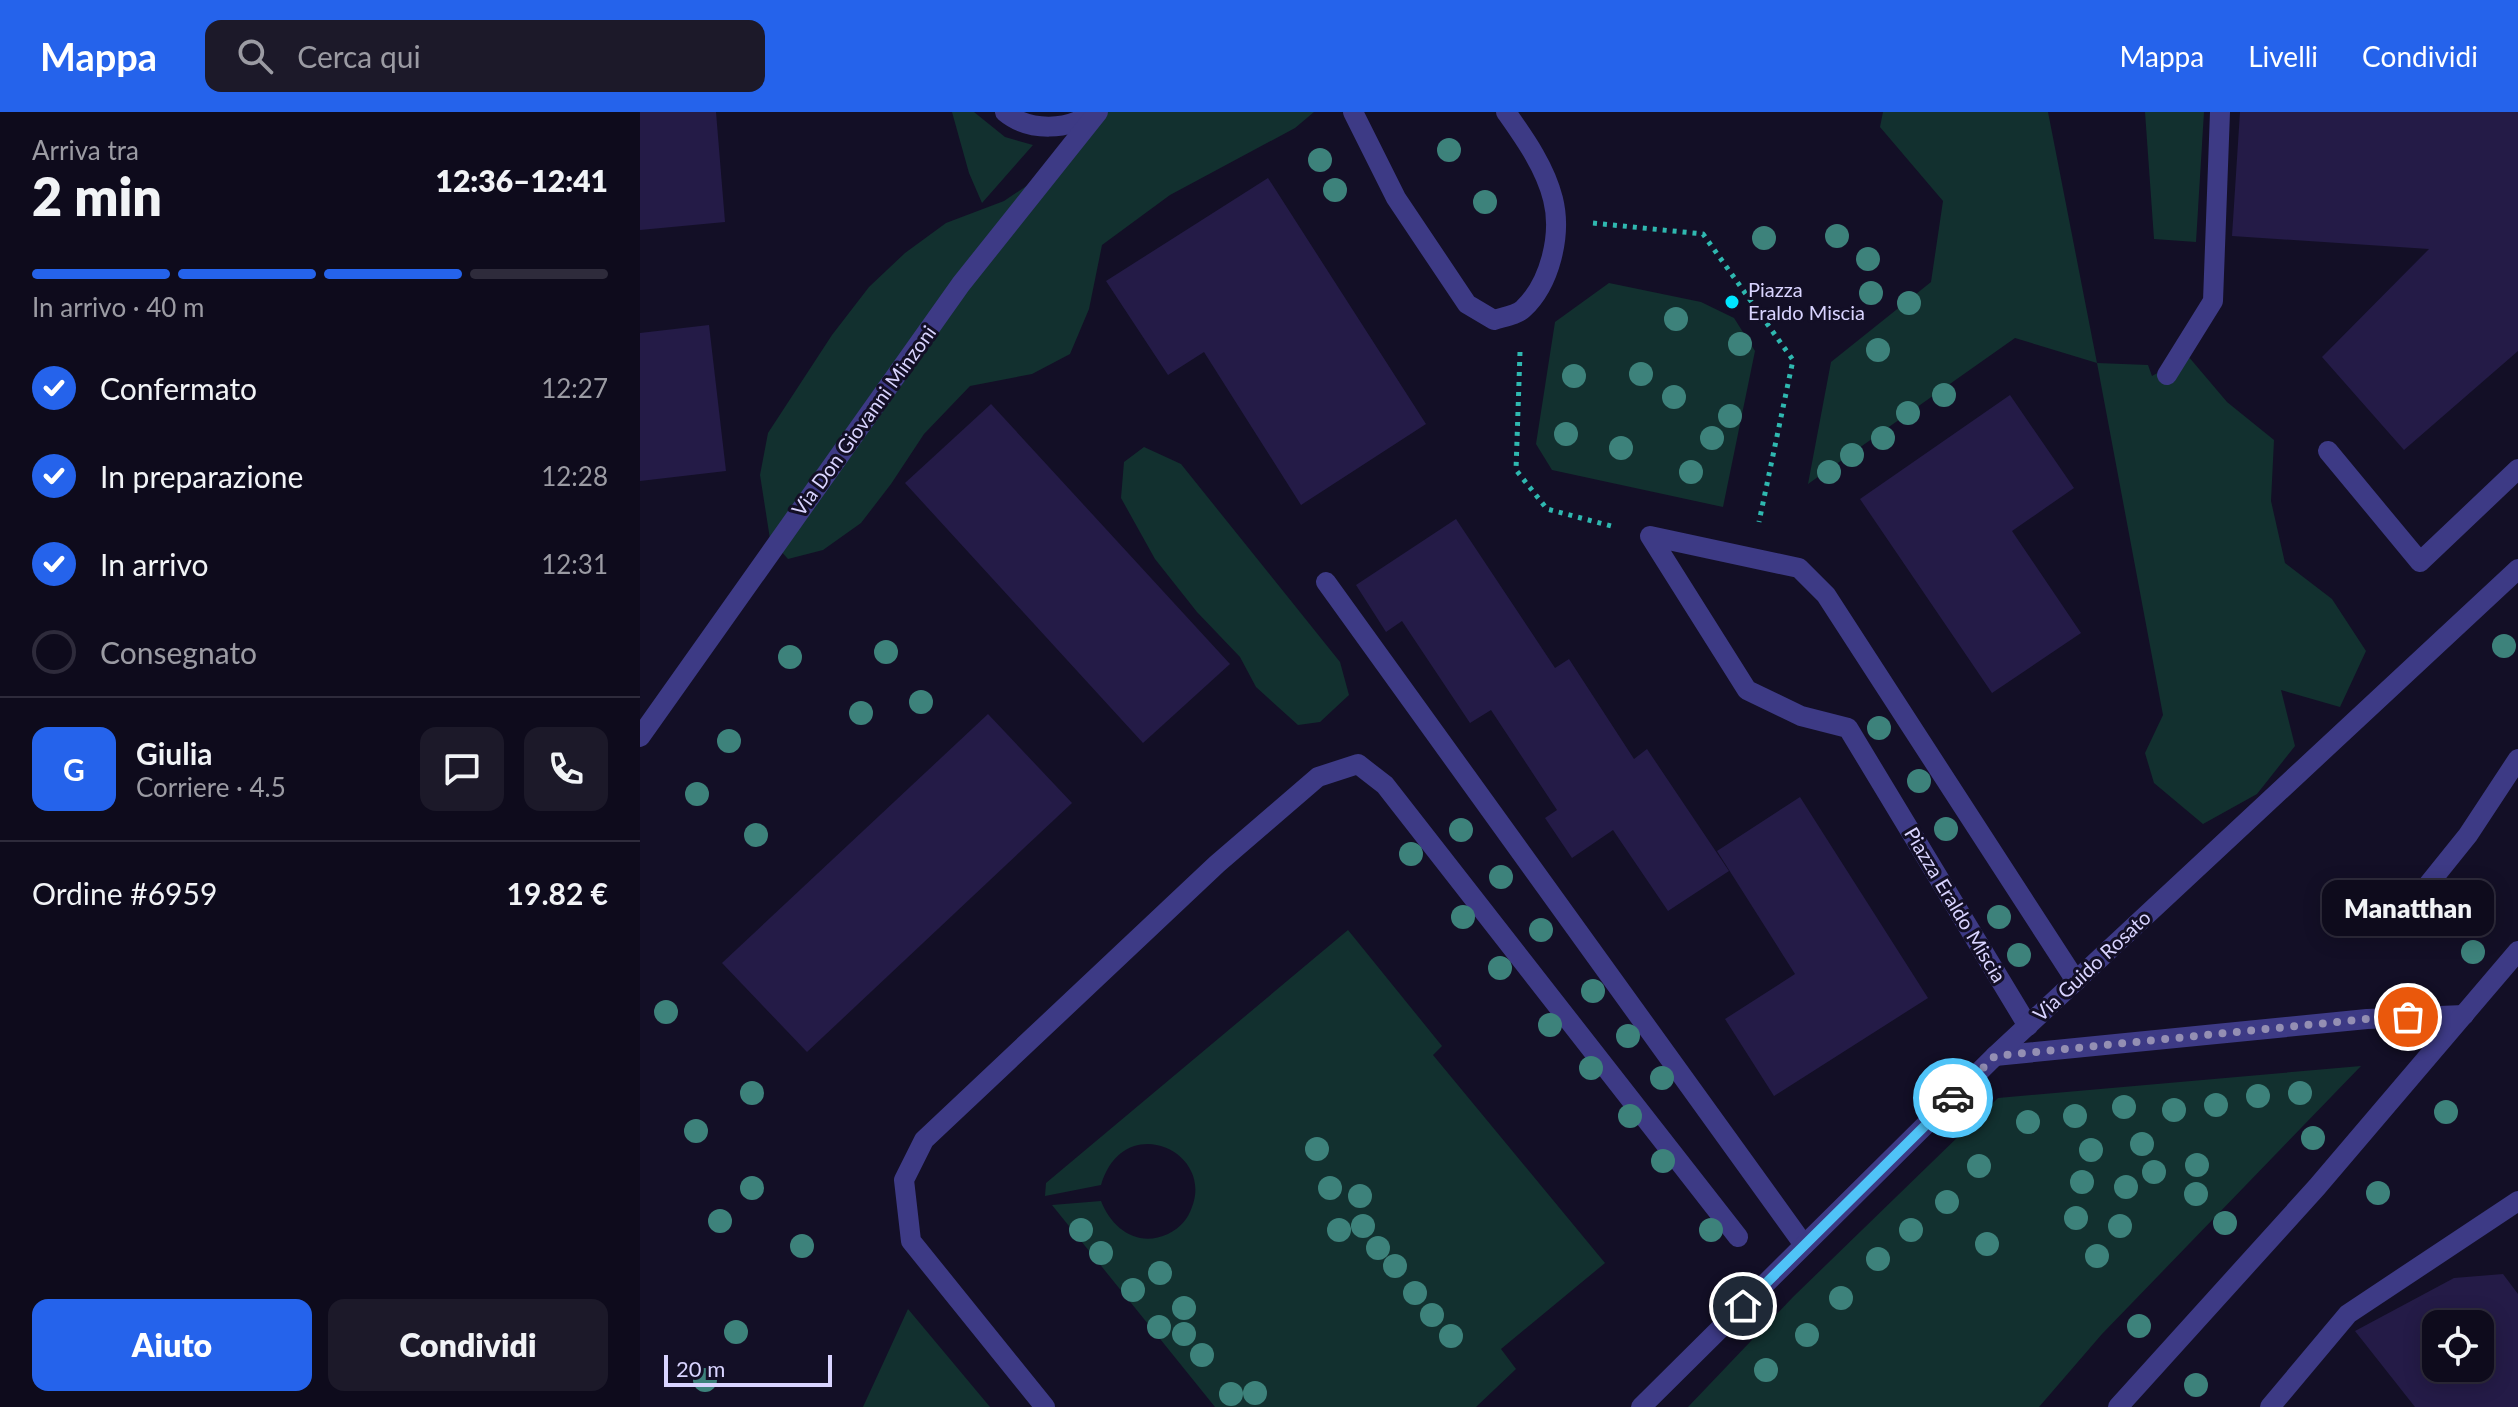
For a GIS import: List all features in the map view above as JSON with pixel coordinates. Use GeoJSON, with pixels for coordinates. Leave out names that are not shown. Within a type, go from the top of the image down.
{"type":"FeatureCollection","features":[{"type":"Feature","properties":{"kind":"street","name":"Via Don Giovanni Minzoni"},"geometry":{"type":"LineString","coordinates":[[1005,112],[1035,126],[1061,126],[1096,112]]}},
{"type":"Feature","properties":{"kind":"street","name":"Via Don Giovanni Minzoni"},"geometry":{"type":"LineString","coordinates":[[640,737],[961,284],[1096,112]]}},
{"type":"Feature","properties":{"kind":"street"},"geometry":{"type":"LineString","coordinates":[[1353,112],[1396,198],[1467,304],[1494,320],[1522,311],[1550,271],[1557,228],[1553,199],[1534,153],[1506,112]]}},
{"type":"Feature","properties":{"kind":"street"},"geometry":{"type":"LineString","coordinates":[[2167,375],[2213,301],[2220,112]]}},
{"type":"Feature","properties":{"kind":"street"},"geometry":{"type":"LineString","coordinates":[[2328,451],[2420,562],[2518,469]]}},
{"type":"Feature","properties":{"kind":"street"},"geometry":{"type":"LineString","coordinates":[[1650,536],[1799,568],[1826,595],[2076,981]]}},
{"type":"Feature","properties":{"kind":"street","name":"Piazza Eraldo Miscia"},"geometry":{"type":"LineString","coordinates":[[1650,536],[1747,690],[1801,716],[1848,728],[2028,1026]]}},
{"type":"Feature","properties":{"kind":"street","name":"Via Guido Rosato"},"geometry":{"type":"LineString","coordinates":[[1641,1407],[1995,1056],[2518,569]]}},
{"type":"Feature","properties":{"kind":"street"},"geometry":{"type":"LineString","coordinates":[[1326,582],[1804,1245]]}},
{"type":"Feature","properties":{"kind":"street"},"geometry":{"type":"LineString","coordinates":[[2398,922],[2468,835],[2518,759]]}},
{"type":"Feature","properties":{"kind":"street"},"geometry":{"type":"LineString","coordinates":[[1045,1407],[911,1241],[904,1180],[924,1140],[1217,864],[1318,777],[1358,764],[1385,785],[1738,1237]]}},
{"type":"Feature","properties":{"kind":"street"},"geometry":{"type":"LineString","coordinates":[[2118,1407],[2317,1187],[2518,951]]}},
{"type":"Feature","properties":{"kind":"street"},"geometry":{"type":"LineString","coordinates":[[1995,1056],[2367,1019],[2464,1015]]}},
{"type":"Feature","properties":{"kind":"street"},"geometry":{"type":"LineString","coordinates":[[2270,1407],[2348,1314],[2518,1201]]}},
{"type":"Feature","properties":{"kind":"path"},"geometry":{"type":"LineString","coordinates":[[1555,219],[1703,234],[1793,360],[1753,558]]}},
{"type":"Feature","properties":{"kind":"path"},"geometry":{"type":"LineString","coordinates":[[1522,311],[1516,470],[1547,509],[1650,536]]}},
{"type":"Feature","properties":{"kind":"green space"},"geometry":{"type":"Polygon","coordinates":[[[952,112],[974,112],[1005,137],[1033,145],[982,203],[969,173],[952,112]]]}},
{"type":"Feature","properties":{"kind":"green space"},"geometry":{"type":"Polygon","coordinates":[[[1108,112],[1314,112],[1295,128],[1170,195],[1102,245],[1089,309],[1070,354],[1032,374],[970,386],[924,434],[861,523],[823,550],[788,559],[770,539],[760,475],[768,433],[832,335],[869,287],[905,253],[946,223],[1004,201],[1068,158],[1108,112]]]}},
{"type":"Feature","properties":{"kind":"green space"},"geometry":{"type":"Polygon","coordinates":[[[1883,112],[2048,112],[2097,363],[2015,338],[1808,484],[1831,362],[1931,282],[1943,201],[1880,127],[1883,112]]]}},
{"type":"Feature","properties":{"kind":"green space"},"geometry":{"type":"Polygon","coordinates":[[[2145,112],[2204,112],[2196,242],[2154,239],[2145,112]]]}},
{"type":"Feature","properties":{"kind":"green space"},"geometry":{"type":"Polygon","coordinates":[[[1609,283],[1701,302],[1734,318],[1755,351],[1723,507],[1552,470],[1536,444],[1555,322],[1609,283]]]}},
{"type":"Feature","properties":{"kind":"green space"},"geometry":{"type":"Polygon","coordinates":[[[2188,356],[2227,402],[2274,440],[2271,501],[2285,563],[2332,599],[2366,651],[2340,707],[2281,690],[2295,746],[2257,794],[2203,824],[2154,783],[2145,753],[2163,715],[2097,363],[2148,365],[2152,376],[2188,356]]]}},
{"type":"Feature","properties":{"kind":"green space"},"geometry":{"type":"Polygon","coordinates":[[[1144,447],[1181,464],[1340,662],[1349,695],[1320,722],[1298,725],[1256,687],[1240,657],[1197,612],[1155,559],[1121,498],[1124,462],[1144,447]]]}},
{"type":"Feature","properties":{"kind":"green space"},"geometry":{"type":"Polygon","coordinates":[[[1348,930],[1442,1046],[1433,1055],[1605,1263],[1501,1349],[1516,1369],[1476,1407],[1215,1407],[1052,1205],[1101,1201],[1112,1220],[1127,1233],[1146,1239],[1157,1238],[1176,1229],[1192,1207],[1195,1187],[1190,1169],[1179,1155],[1163,1146],[1145,1144],[1128,1149],[1112,1162],[1101,1185],[1045,1196],[1046,1183],[1348,930]]]}},
{"type":"Feature","properties":{"kind":"green space"},"geometry":{"type":"Polygon","coordinates":[[[2361,1066],[2102,1334],[2039,1407],[1688,1407],[1793,1297],[1998,1098],[2361,1066]]]}},
{"type":"Feature","properties":{"kind":"green space"},"geometry":{"type":"Polygon","coordinates":[[[908,1309],[990,1407],[863,1407],[908,1309]]]}},
{"type":"Feature","properties":{"kind":"building"},"geometry":{"type":"Polygon","coordinates":[[[640,112],[716,112],[725,222],[640,230],[640,112]]]}},
{"type":"Feature","properties":{"kind":"building"},"geometry":{"type":"Polygon","coordinates":[[[2240,112],[2518,112],[2518,351],[2404,450],[2322,357],[2429,249],[2232,236],[2240,112]]]}},
{"type":"Feature","properties":{"kind":"building"},"geometry":{"type":"Polygon","coordinates":[[[1268,178],[1426,424],[1301,505],[1204,352],[1168,375],[1106,281],[1268,178]]]}},
{"type":"Feature","properties":{"kind":"building"},"geometry":{"type":"Polygon","coordinates":[[[709,325],[726,471],[640,481],[640,333],[709,325]]]}},
{"type":"Feature","properties":{"kind":"building"},"geometry":{"type":"Polygon","coordinates":[[[2010,395],[2074,488],[2012,531],[2081,633],[1992,693],[1860,499],[2010,395]]]}},
{"type":"Feature","properties":{"kind":"building"},"geometry":{"type":"Polygon","coordinates":[[[991,404],[1230,664],[1143,743],[905,483],[991,404]]]}},
{"type":"Feature","properties":{"kind":"building"},"geometry":{"type":"Polygon","coordinates":[[[1456,519],[1555,668],[1569,659],[1634,759],[1647,749],[1729,871],[1668,911],[1613,830],[1572,858],[1545,818],[1557,810],[1491,710],[1470,723],[1402,621],[1386,632],[1356,585],[1456,519]]]}},
{"type":"Feature","properties":{"kind":"building"},"geometry":{"type":"Polygon","coordinates":[[[988,714],[1072,803],[807,1052],[722,963],[988,714]]]}},
{"type":"Feature","properties":{"kind":"building"},"geometry":{"type":"Polygon","coordinates":[[[1800,797],[1928,998],[1774,1096],[1725,1019],[1795,974],[1717,851],[1800,797]]]}},
{"type":"Feature","properties":{"kind":"building"},"geometry":{"type":"Polygon","coordinates":[[[2503,1274],[2518,1294],[2518,1407],[2415,1407],[2355,1331],[2454,1278],[2503,1274]]]}},
{"type":"Feature","properties":{"kind":"way so far"},"geometry":{"type":"LineString","coordinates":[[1953,1098],[1995,1056],[2408,1017]]}},
{"type":"Feature","properties":{"kind":"place","name":"Piazza Eraldo Miscia"},"geometry":{"type":"Point","coordinates":[1732,302]}},
{"type":"Feature","properties":{"kind":"place","name":"Manatthan"},"geometry":{"type":"Point","coordinates":[2408,1017]}},
{"type":"Feature","properties":{"kind":"route"},"geometry":{"type":"LineString","coordinates":[[1743,1306],[1953,1098]]}}]}
